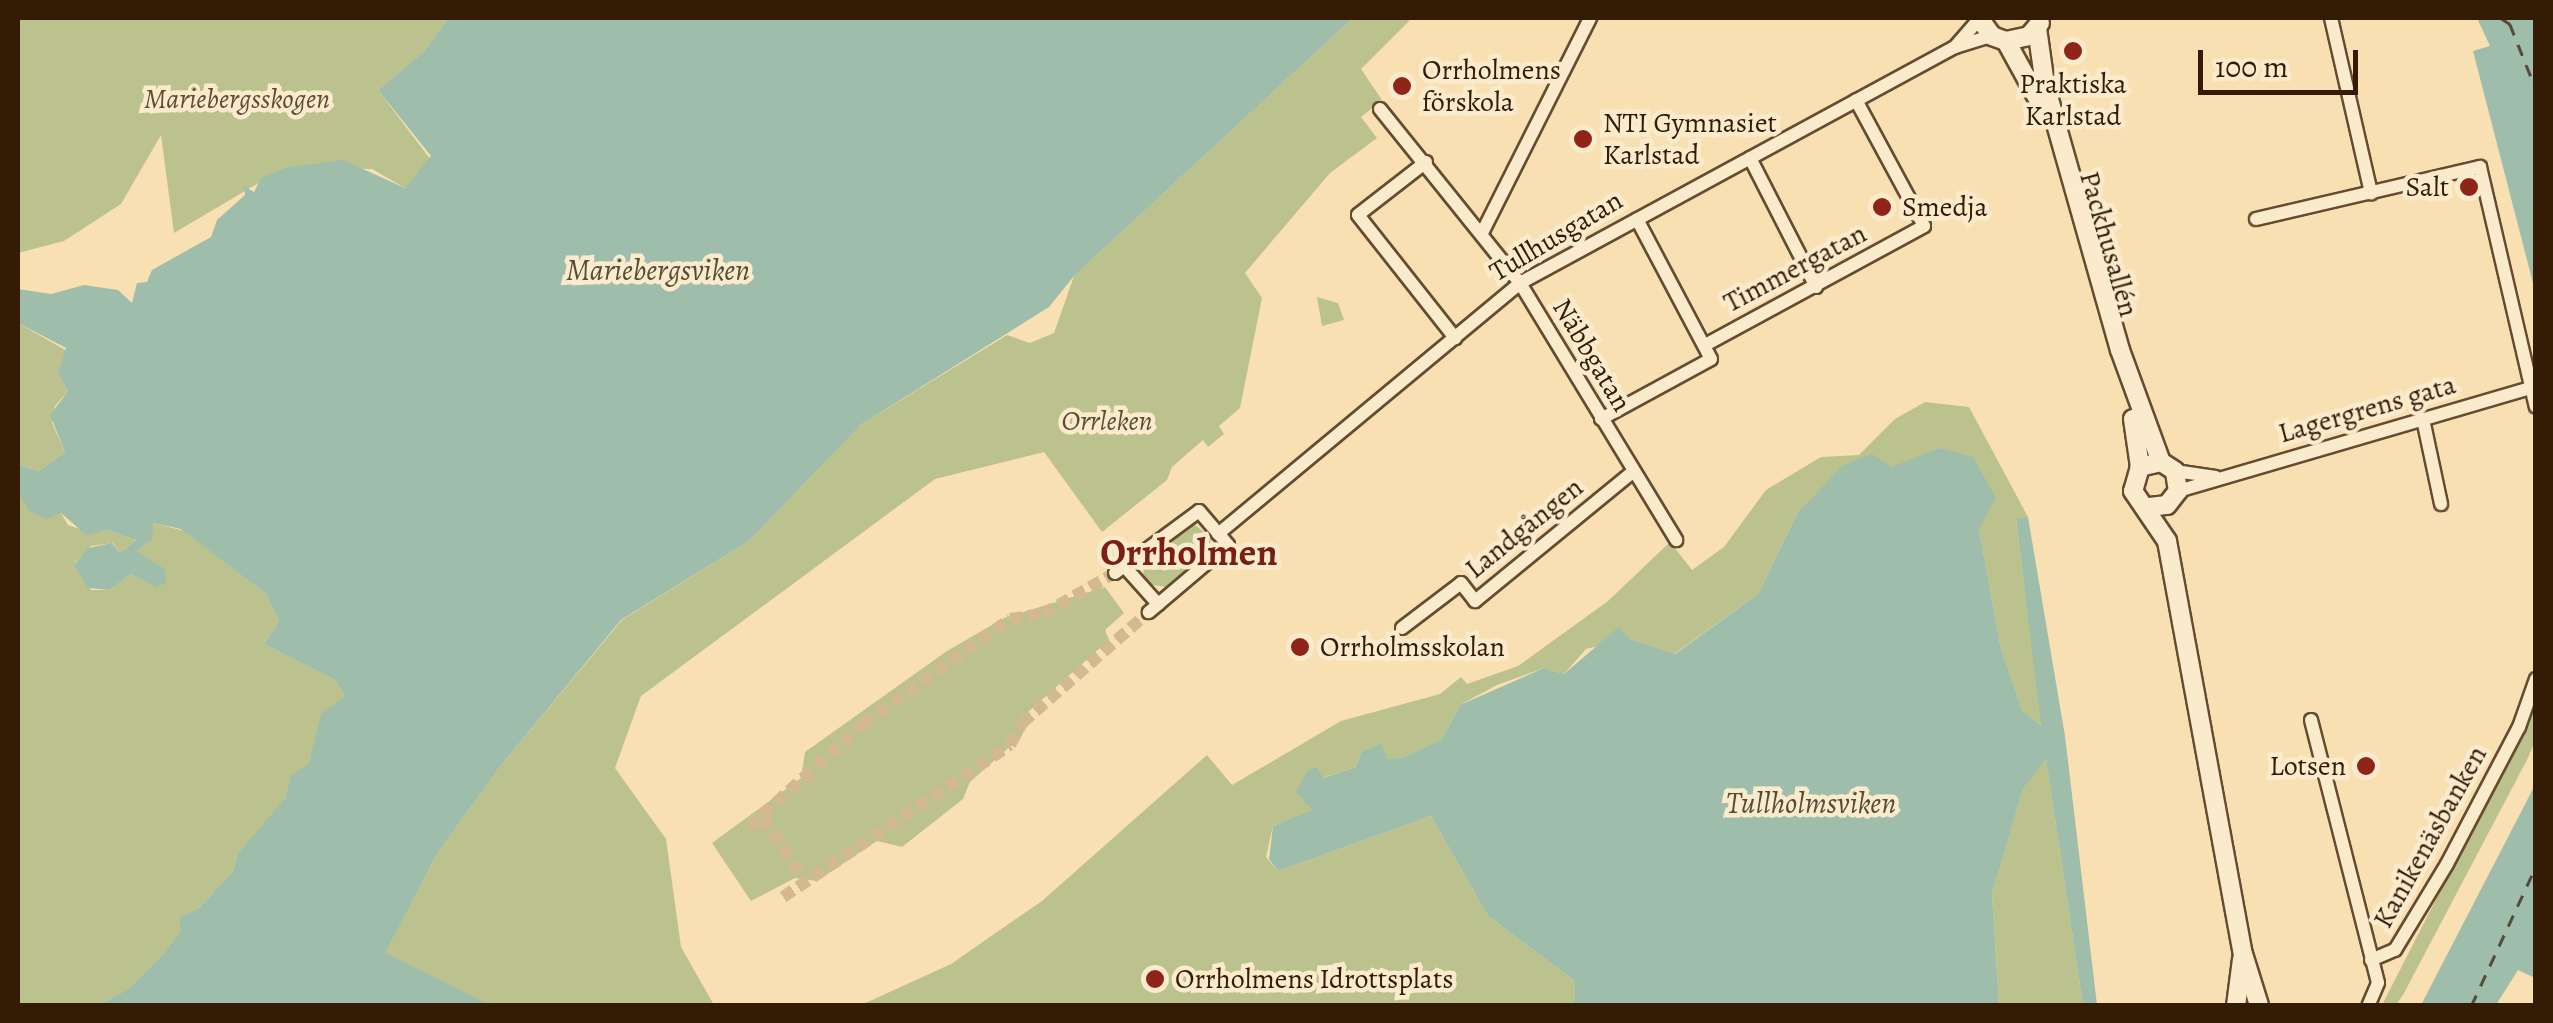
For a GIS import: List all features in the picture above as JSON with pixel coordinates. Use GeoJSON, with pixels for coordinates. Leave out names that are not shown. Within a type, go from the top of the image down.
{"type":"FeatureCollection","features":[{"type":"Feature","properties":{"kind":"street"},"geometry":{"type":"LineString","coordinates":[[1482,233],[1590,18]]}},
{"type":"Feature","properties":{"kind":"street","name":"Packhusallén"},"geometry":{"type":"LineString","coordinates":[[1979,18],[2031,80],[2053,142],[2138,433],[2140,467],[2134,491],[2150,507]]}},
{"type":"Feature","properties":{"kind":"street","name":"Tullhusgatan"},"geometry":{"type":"LineString","coordinates":[[1955,47],[1979,18]]}},
{"type":"Feature","properties":{"kind":"street"},"geometry":{"type":"LineString","coordinates":[[2331,18],[2372,193]]}},
{"type":"Feature","properties":{"kind":"street"},"geometry":{"type":"LineString","coordinates":[[1999,39],[2039,24]]}},
{"type":"Feature","properties":{"kind":"street","name":"Packhusallén"},"geometry":{"type":"LineString","coordinates":[[2039,24],[2045,84],[2124,364],[2168,467],[2175,496]]}},
{"type":"Feature","properties":{"kind":"street","name":"Tullhusgatan"},"geometry":{"type":"LineString","coordinates":[[1218,534],[1520,284],[1955,47],[1999,39]]}},
{"type":"Feature","properties":{"kind":"street","name":"Timmergatan"},"geometry":{"type":"LineString","coordinates":[[1601,420],[1710,359],[1707,344],[1924,226],[1856,100]]}},
{"type":"Feature","properties":{"kind":"street","name":"Näbbgatan"},"geometry":{"type":"LineString","coordinates":[[1380,109],[1520,284],[1676,540]]}},
{"type":"Feature","properties":{"kind":"street"},"geometry":{"type":"LineString","coordinates":[[1750,158],[1816,287]]}},
{"type":"Feature","properties":{"kind":"street"},"geometry":{"type":"LineString","coordinates":[[1426,162],[1358,216],[1455,338]]}},
{"type":"Feature","properties":{"kind":"street"},"geometry":{"type":"LineString","coordinates":[[2256,219],[2480,167],[2536,408]]}},
{"type":"Feature","properties":{"kind":"street"},"geometry":{"type":"LineString","coordinates":[[1637,219],[1707,344]]}},
{"type":"Feature","properties":{"kind":"street","name":"Lagergrens gata"},"geometry":{"type":"LineString","coordinates":[[2175,496],[2216,477],[2532,388]]}},
{"type":"Feature","properties":{"kind":"street"},"geometry":{"type":"LineString","coordinates":[[2422,419],[2441,504]]}},
{"type":"Feature","properties":{"kind":"street"},"geometry":{"type":"LineString","coordinates":[[2140,467],[2168,467]]}},
{"type":"Feature","properties":{"kind":"street","name":"Lagergrens gata"},"geometry":{"type":"LineString","coordinates":[[2168,467],[2216,477]]}},
{"type":"Feature","properties":{"kind":"street","name":"Landgången"},"geometry":{"type":"LineString","coordinates":[[1402,628],[1461,583],[1475,601],[1634,471]]}},
{"type":"Feature","properties":{"kind":"street"},"geometry":{"type":"LineString","coordinates":[[2175,496],[2150,507],[2167,541],[2242,954],[2260,1005],[2238,1006],[2242,954]]}},
{"type":"Feature","properties":{"kind":"street"},"geometry":{"type":"LineString","coordinates":[[2167,541],[2175,496]]}},
{"type":"Feature","properties":{"kind":"street"},"geometry":{"type":"LineString","coordinates":[[1200,511],[1218,534],[1228,546],[1154,608],[1120,570],[1200,511]]}},
{"type":"Feature","properties":{"kind":"street","name":"Kanikenäsbanken"},"geometry":{"type":"LineString","coordinates":[[2368,1006],[2378,983],[2371,960],[2396,950],[2447,864],[2519,727],[2536,679]]}},
{"type":"Feature","properties":{"kind":"street"},"geometry":{"type":"LineString","coordinates":[[2311,720],[2371,960]]}},
{"type":"Feature","properties":{"kind":"green space","name":"Mariebergsskogen"},"geometry":{"type":"Polygon","coordinates":[[[18,18],[449,18],[424,51],[378,90],[431,160],[405,188],[372,169],[284,168],[174,233],[161,135],[121,204],[64,241],[18,253],[18,18]]]}},
{"type":"Feature","properties":{"kind":"green space","name":"Orrleken"},"geometry":{"type":"Polygon","coordinates":[[[1353,18],[1412,18],[1361,69],[1382,100],[1361,117],[1377,138],[1330,173],[1245,273],[1262,298],[1240,408],[1219,426],[1224,434],[1208,447],[1203,440],[1172,467],[1167,480],[1102,532],[1044,452],[935,479],[641,696],[615,768],[666,839],[681,947],[714,1005],[491,1005],[384,954],[437,854],[502,764],[622,620],[749,541],[862,424],[1007,335],[1030,343],[1054,333],[1074,276],[1353,18]]]}},
{"type":"Feature","properties":{"kind":"green space"},"geometry":{"type":"Polygon","coordinates":[[[1317,297],[1338,303],[1344,320],[1322,326],[1317,297]]]}},
{"type":"Feature","properties":{"kind":"green space"},"geometry":{"type":"Polygon","coordinates":[[[18,323],[67,351],[58,374],[68,391],[55,406],[52,423],[65,452],[39,471],[18,465],[18,323]]]}},
{"type":"Feature","properties":{"kind":"green space"},"geometry":{"type":"Polygon","coordinates":[[[1925,402],[1969,407],[2028,517],[2016,520],[2042,725],[2022,712],[2001,649],[1979,529],[1939,448],[1797,514],[1758,594],[1674,654],[1630,639],[1586,649],[1564,674],[1544,668],[1497,685],[1460,705],[1442,739],[1404,757],[1388,759],[1381,745],[1361,752],[1356,767],[1322,778],[1313,810],[1273,826],[1266,857],[1278,871],[1431,816],[1488,916],[1575,981],[1574,1005],[859,1006],[951,964],[1042,901],[1207,755],[1232,785],[1341,721],[1440,694],[1461,677],[1467,684],[1518,666],[1608,601],[1670,542],[1692,570],[1724,547],[1766,490],[1821,457],[1859,455],[1895,419],[1925,402]]]}},
{"type":"Feature","properties":{"kind":"green space"},"geometry":{"type":"Polygon","coordinates":[[[18,492],[40,516],[61,513],[68,525],[91,533],[107,530],[136,540],[120,553],[113,543],[91,546],[75,563],[91,590],[110,590],[131,574],[159,586],[160,567],[135,551],[149,542],[153,523],[185,531],[266,594],[279,621],[264,644],[335,680],[345,696],[325,712],[309,763],[262,831],[237,855],[233,871],[199,908],[179,917],[182,931],[128,989],[98,1005],[18,1005],[18,492]]]}},
{"type":"Feature","properties":{"kind":"green space"},"geometry":{"type":"Polygon","coordinates":[[[1192,523],[1211,537],[1209,554],[1168,587],[1152,585],[1143,574],[1146,557],[1192,523]]]}},
{"type":"Feature","properties":{"kind":"green space"},"geometry":{"type":"Polygon","coordinates":[[[1105,587],[1124,613],[1105,630],[1109,640],[1028,712],[1022,736],[970,782],[963,799],[902,847],[877,841],[817,881],[795,878],[751,901],[712,843],[801,778],[805,752],[947,651],[1004,618],[1105,587]]]}},
{"type":"Feature","properties":{"kind":"green space"},"geometry":{"type":"Polygon","coordinates":[[[2535,706],[2535,741],[2528,758],[2403,995],[2396,1005],[2382,1005],[2535,706]]]}},
{"type":"Feature","properties":{"kind":"green space"},"geometry":{"type":"Polygon","coordinates":[[[2046,758],[2083,1005],[1999,1005],[1992,894],[2023,787],[2046,758]]]}},
{"type":"Feature","properties":{"kind":"water","name":"Mariebergsviken"},"geometry":{"type":"Polygon","coordinates":[[[449,18],[1353,18],[1074,276],[1049,307],[862,424],[749,541],[621,620],[502,764],[437,854],[385,953],[491,1005],[98,1005],[128,989],[181,931],[179,917],[199,908],[233,871],[237,855],[286,797],[291,776],[309,763],[321,714],[345,696],[335,680],[264,644],[279,621],[266,594],[181,529],[153,523],[152,540],[136,551],[165,569],[166,583],[156,587],[131,574],[110,590],[88,588],[74,565],[88,548],[112,543],[120,553],[136,540],[107,530],[86,535],[61,513],[47,519],[29,511],[18,492],[18,465],[39,471],[65,452],[50,415],[68,391],[58,374],[66,348],[18,323],[18,289],[51,294],[84,285],[118,290],[132,303],[137,283],[147,282],[152,270],[211,237],[217,220],[245,195],[244,186],[254,192],[261,178],[284,168],[343,160],[405,188],[431,156],[378,90],[424,51],[449,18]]]}},
{"type":"Feature","properties":{"kind":"water"},"geometry":{"type":"Polygon","coordinates":[[[2477,18],[2535,18],[2535,291],[2473,51],[2490,46],[2477,18]]]}},
{"type":"Feature","properties":{"kind":"water","name":"Tullholmsviken"},"geometry":{"type":"Polygon","coordinates":[[[1939,448],[1973,457],[1996,498],[1979,529],[2001,649],[2022,711],[2041,725],[2016,519],[2028,517],[2065,736],[2097,1005],[2083,1005],[2046,759],[2023,788],[1992,894],[1999,1005],[1574,1005],[1575,981],[1488,916],[1431,816],[1278,871],[1269,859],[1273,826],[1312,810],[1296,792],[1308,770],[1317,767],[1323,778],[1356,767],[1361,752],[1381,744],[1388,759],[1404,757],[1442,739],[1460,705],[1544,668],[1564,674],[1619,627],[1630,639],[1675,654],[1758,594],[1797,514],[1842,466],[1872,454],[1892,467],[1939,448]]]}},
{"type":"Feature","properties":{"kind":"water"},"geometry":{"type":"Polygon","coordinates":[[[2535,785],[2535,978],[2518,970],[2496,1005],[2421,1005],[2535,785]]]}},
{"type":"Feature","properties":{"kind":"ferry route"},"geometry":{"type":"LineString","coordinates":[[2501,18],[2510,24],[2536,89]]}},
{"type":"Feature","properties":{"kind":"ferry route"},"geometry":{"type":"LineString","coordinates":[[2471,1006],[2536,866]]}},
{"type":"Feature","properties":{"kind":"tunnel"},"geometry":{"type":"LineString","coordinates":[[749,827],[863,724],[1010,619],[1043,614],[1115,573]]}},
{"type":"Feature","properties":{"kind":"tunnel"},"geometry":{"type":"LineString","coordinates":[[783,897],[1010,745],[1022,723],[1149,612]]}},
{"type":"Feature","properties":{"kind":"tunnel"},"geometry":{"type":"LineString","coordinates":[[763,817],[805,882]]}},
{"type":"Feature","properties":{"kind":"place","name":"Praktiska Karlstad"},"geometry":{"type":"Point","coordinates":[2073,51]}},
{"type":"Feature","properties":{"kind":"place","name":"Orrholmens förskola"},"geometry":{"type":"Point","coordinates":[1402,86]}},
{"type":"Feature","properties":{"kind":"place","name":"NTI Gymnasiet Karlstad"},"geometry":{"type":"Point","coordinates":[1583,139]}},
{"type":"Feature","properties":{"kind":"place","name":"Salt"},"geometry":{"type":"Point","coordinates":[2469,187]}},
{"type":"Feature","properties":{"kind":"place","name":"Smedja"},"geometry":{"type":"Point","coordinates":[1882,207]}},
{"type":"Feature","properties":{"kind":"place","name":"Orrholmsskolan"},"geometry":{"type":"Point","coordinates":[1300,647]}},
{"type":"Feature","properties":{"kind":"place","name":"Lotsen"},"geometry":{"type":"Point","coordinates":[2366,766]}},
{"type":"Feature","properties":{"kind":"place","name":"Orrholmens Idrottsplats"},"geometry":{"type":"Point","coordinates":[1155,979]}},
{"type":"Feature","properties":{"kind":"district","name":"Orrholmen"},"geometry":{"type":"Point","coordinates":[1189,553]}}]}
